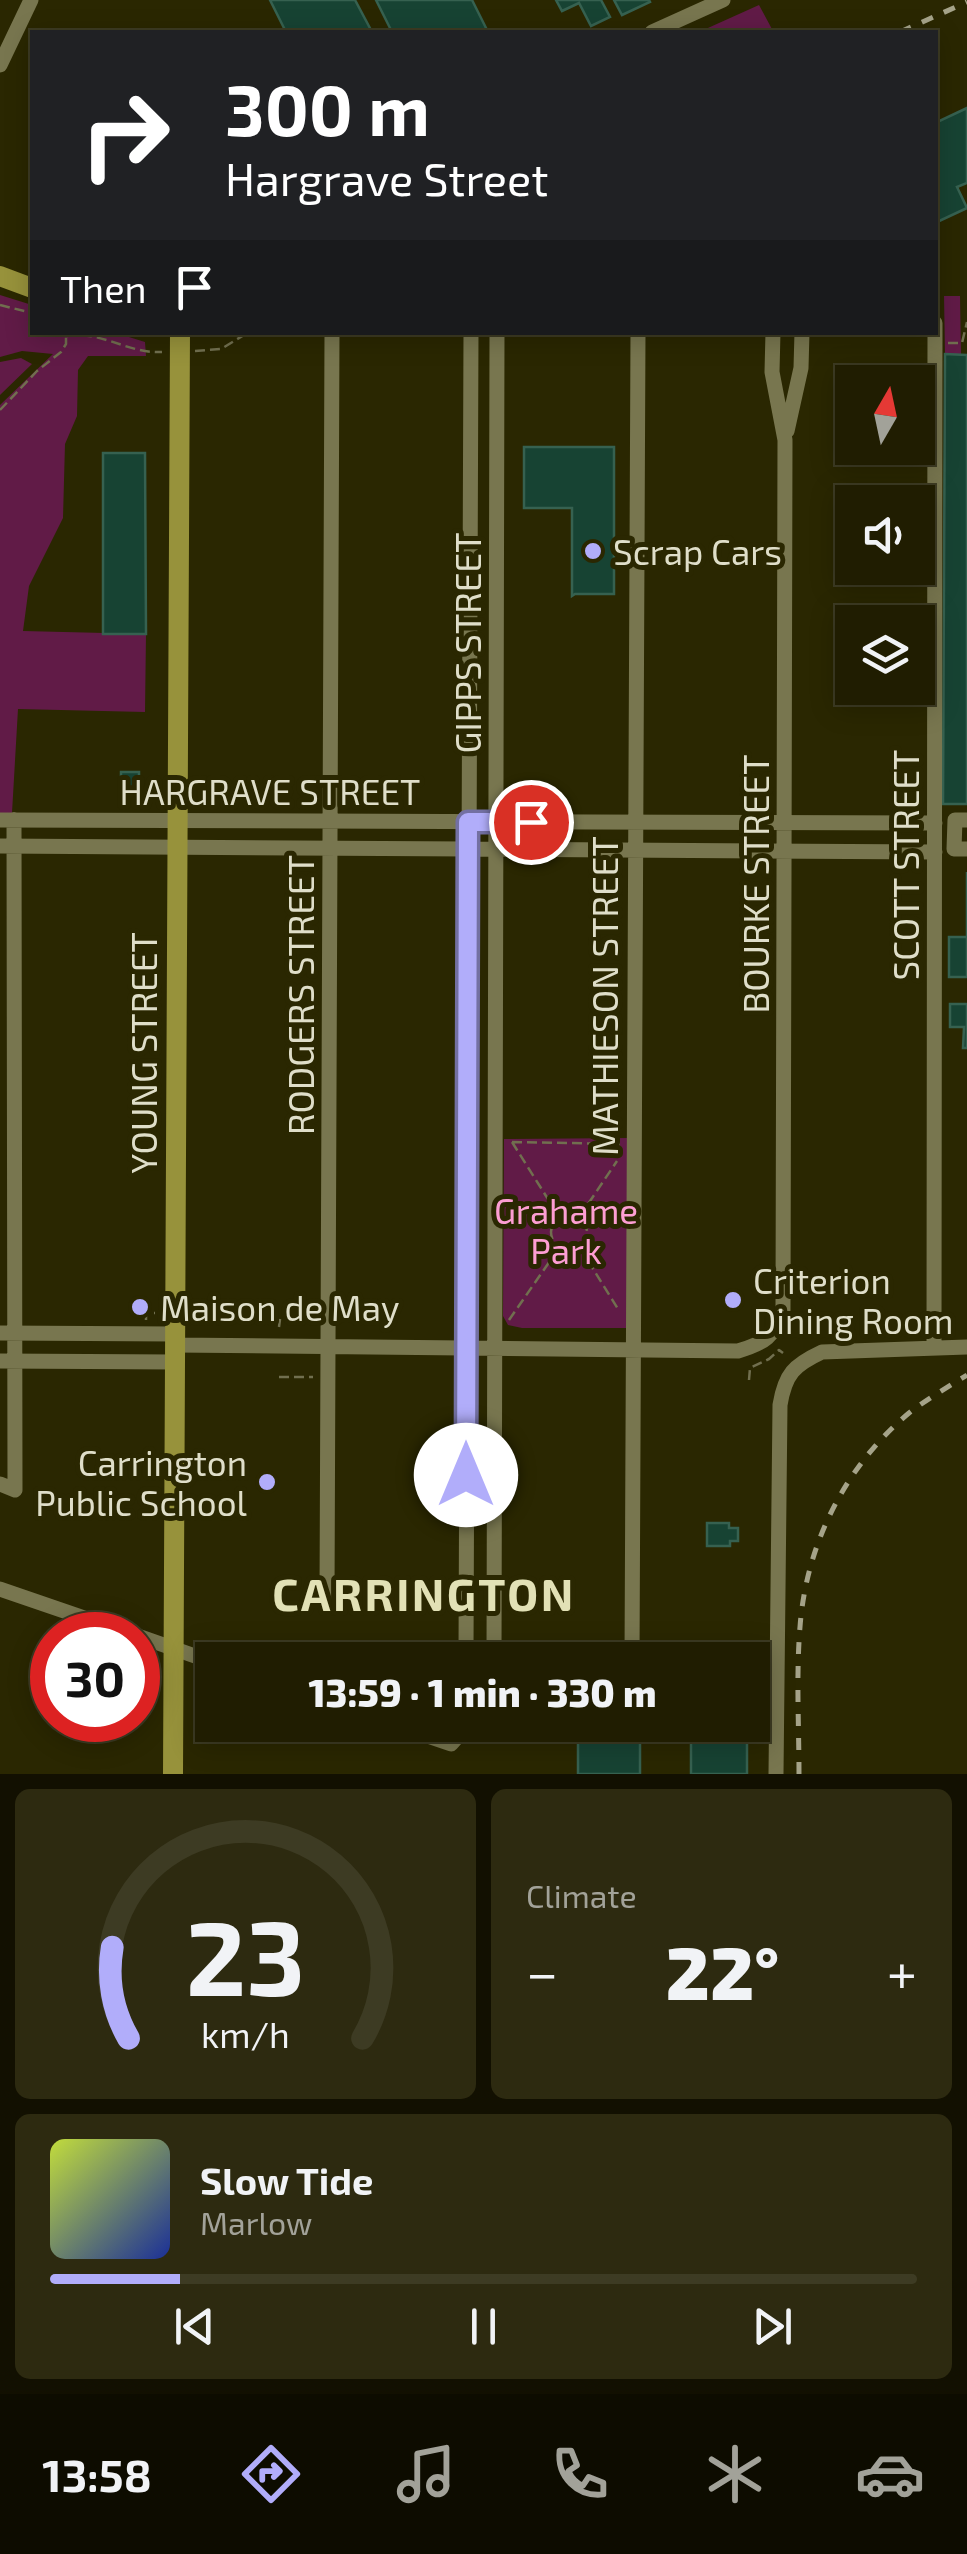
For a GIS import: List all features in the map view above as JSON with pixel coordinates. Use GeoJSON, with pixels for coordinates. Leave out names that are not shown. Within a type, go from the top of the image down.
{"type":"FeatureCollection","features":[{"type":"Feature","properties":{"kind":"main road"},"geometry":{"type":"LineString","coordinates":[[0,276],[30,287]]}},
{"type":"Feature","properties":{"kind":"main road","name":"YOUNG STREET"},"geometry":{"type":"LineString","coordinates":[[173,1774],[180,335]]}},
{"type":"Feature","properties":{"kind":"street"},"geometry":{"type":"LineString","coordinates":[[0,65],[31,0]]}},
{"type":"Feature","properties":{"kind":"street"},"geometry":{"type":"LineString","coordinates":[[656,30],[723,0]]}},
{"type":"Feature","properties":{"kind":"street","name":"RODGERS STREET"},"geometry":{"type":"LineString","coordinates":[[328,1598],[332,335]]}},
{"type":"Feature","properties":{"kind":"street","name":"GIPPS STREET"},"geometry":{"type":"LineString","coordinates":[[465,1642],[472,335]]}},
{"type":"Feature","properties":{"kind":"street","name":"GIPPS STREET"},"geometry":{"type":"LineString","coordinates":[[495,1642],[497,335]]}},
{"type":"Feature","properties":{"kind":"street","name":"MATHIESON STREET"},"geometry":{"type":"LineString","coordinates":[[632,1642],[638,335]]}},
{"type":"Feature","properties":{"kind":"street","name":"BOURKE STREET"},"geometry":{"type":"LineString","coordinates":[[633,1350],[738,1351],[757,1346],[777,1328],[783,1310],[785,440],[772,372],[772,335]]}},
{"type":"Feature","properties":{"kind":"street","name":"BOURKE STREET"},"geometry":{"type":"LineString","coordinates":[[785,440],[801,368],[802,335]]}},
{"type":"Feature","properties":{"kind":"street","name":"SCOTT STREET"},"geometry":{"type":"LineString","coordinates":[[934,1348],[936,335]]}},
{"type":"Feature","properties":{"kind":"street"},"geometry":{"type":"LineString","coordinates":[[7,820],[8,1487]]}},
{"type":"Feature","properties":{"kind":"street","name":"HARGRAVE STREET"},"geometry":{"type":"LineString","coordinates":[[7,820],[935,823]]}},
{"type":"Feature","properties":{"kind":"street"},"geometry":{"type":"LineString","coordinates":[[967,820],[955,820],[954,849],[967,849]]}},
{"type":"Feature","properties":{"kind":"street","name":"HARGRAVE STREET"},"geometry":{"type":"LineString","coordinates":[[85,821],[86,847]]}},
{"type":"Feature","properties":{"kind":"street","name":"HARGRAVE STREET"},"geometry":{"type":"LineString","coordinates":[[7,846],[935,852]]}},
{"type":"Feature","properties":{"kind":"street"},"geometry":{"type":"LineString","coordinates":[[467,1014],[496,1014]]}},
{"type":"Feature","properties":{"kind":"street"},"geometry":{"type":"LineString","coordinates":[[467,1166],[496,1168]]}},
{"type":"Feature","properties":{"kind":"street"},"geometry":{"type":"LineString","coordinates":[[7,1333],[174,1347]]}},
{"type":"Feature","properties":{"kind":"street"},"geometry":{"type":"LineString","coordinates":[[7,1361],[174,1347],[633,1350]]}},
{"type":"Feature","properties":{"kind":"street"},"geometry":{"type":"LineString","coordinates":[[776,1774],[782,1389],[800,1362],[822,1352],[967,1347]]}},
{"type":"Feature","properties":{"kind":"street"},"geometry":{"type":"LineString","coordinates":[[466,1508],[495,1508]]}},
{"type":"Feature","properties":{"kind":"street"},"geometry":{"type":"LineString","coordinates":[[0,1588],[68,1612]]}},
{"type":"Feature","properties":{"kind":"street"},"geometry":{"type":"LineString","coordinates":[[160,1644],[195,1656]]}},
{"type":"Feature","properties":{"kind":"street"},"geometry":{"type":"LineString","coordinates":[[770,1662],[776,1662]]}},
{"type":"Feature","properties":{"kind":"path"},"geometry":{"type":"LineString","coordinates":[[0,305],[30,312]]}},
{"type":"Feature","properties":{"kind":"path"},"geometry":{"type":"LineString","coordinates":[[938,329],[943,343],[962,343],[967,322]]}},
{"type":"Feature","properties":{"kind":"path"},"geometry":{"type":"LineString","coordinates":[[0,410],[37,370],[61,352],[67,335]]}},
{"type":"Feature","properties":{"kind":"path"},"geometry":{"type":"LineString","coordinates":[[95,335],[133,350],[167,352]]}},
{"type":"Feature","properties":{"kind":"path"},"geometry":{"type":"LineString","coordinates":[[192,351],[221,350],[244,335]]}},
{"type":"Feature","properties":{"kind":"path"},"geometry":{"type":"LineString","coordinates":[[559,1216],[512,1142],[629,1144]]}},
{"type":"Feature","properties":{"kind":"path"},"geometry":{"type":"LineString","coordinates":[[580,1216],[619,1158]]}},
{"type":"Feature","properties":{"kind":"path"},"geometry":{"type":"LineString","coordinates":[[559,1216],[580,1216],[587,1237],[573,1250],[560,1247],[551,1230],[554,1222],[559,1216]]}},
{"type":"Feature","properties":{"kind":"path"},"geometry":{"type":"LineString","coordinates":[[510,1320],[560,1247]]}},
{"type":"Feature","properties":{"kind":"path"},"geometry":{"type":"LineString","coordinates":[[579,1247],[626,1321]]}},
{"type":"Feature","properties":{"kind":"path"},"geometry":{"type":"LineString","coordinates":[[146,1326],[146,1313],[155,1313]]}},
{"type":"Feature","properties":{"kind":"path"},"geometry":{"type":"LineString","coordinates":[[198,1315],[206,1315]]}},
{"type":"Feature","properties":{"kind":"path"},"geometry":{"type":"LineString","coordinates":[[279,1327],[280,1319]]}},
{"type":"Feature","properties":{"kind":"path"},"geometry":{"type":"LineString","coordinates":[[749,1380],[750,1368],[780,1350]]}},
{"type":"Feature","properties":{"kind":"path"},"geometry":{"type":"LineString","coordinates":[[279,1378],[323,1377]]}},
{"type":"Feature","properties":{"kind":"green space"},"geometry":{"type":"Polygon","coordinates":[[[759,5],[772,30],[703,30],[759,5]]]}},
{"type":"Feature","properties":{"kind":"green space"},"geometry":{"type":"Polygon","coordinates":[[[0,295],[30,304],[30,335],[122,335],[145,342],[146,356],[88,356],[78,370],[77,416],[65,444],[63,518],[29,586],[23,631],[146,634],[145,712],[18,709],[12,813],[0,813],[0,405],[53,354],[22,351],[0,357],[0,295]]]}},
{"type":"Feature","properties":{"kind":"green space"},"geometry":{"type":"Polygon","coordinates":[[[944,296],[960,296],[961,354],[945,354],[944,296]]]}},
{"type":"Feature","properties":{"kind":"green space"},"geometry":{"type":"Polygon","coordinates":[[[21,358],[32,364],[0,395],[0,362],[21,358]]]}},
{"type":"Feature","properties":{"kind":"green space","name":"Grahame Park"},"geometry":{"type":"Polygon","coordinates":[[[629,1138],[627,1328],[508,1325],[503,1316],[504,1139],[629,1138]]]}},
{"type":"Feature","properties":{"kind":"building"},"geometry":{"type":"Polygon","coordinates":[[[270,0],[355,0],[371,30],[285,30],[270,0]]]}},
{"type":"Feature","properties":{"kind":"building"},"geometry":{"type":"Polygon","coordinates":[[[376,0],[472,0],[487,30],[391,30],[376,0]]]}},
{"type":"Feature","properties":{"kind":"building"},"geometry":{"type":"Polygon","coordinates":[[[556,0],[601,0],[610,17],[591,26],[579,3],[562,11],[556,0]]]}},
{"type":"Feature","properties":{"kind":"building"},"geometry":{"type":"Polygon","coordinates":[[[614,0],[649,0],[650,2],[622,15],[614,0]]]}},
{"type":"Feature","properties":{"kind":"building"},"geometry":{"type":"Polygon","coordinates":[[[967,108],[967,183],[957,187],[967,208],[938,222],[938,122],[967,108]]]}},
{"type":"Feature","properties":{"kind":"building"},"geometry":{"type":"Polygon","coordinates":[[[945,354],[967,355],[967,804],[943,804],[945,354]]]}},
{"type":"Feature","properties":{"kind":"building","name":"Scrap Cars"},"geometry":{"type":"Polygon","coordinates":[[[524,447],[614,447],[614,594],[572,596],[572,508],[524,508],[524,447]]]}},
{"type":"Feature","properties":{"kind":"building"},"geometry":{"type":"Polygon","coordinates":[[[103,453],[145,453],[146,634],[103,634],[103,453]]]}},
{"type":"Feature","properties":{"kind":"building"},"geometry":{"type":"Polygon","coordinates":[[[121,772],[139,772],[139,796],[121,796],[121,772]]]}},
{"type":"Feature","properties":{"kind":"building"},"geometry":{"type":"Polygon","coordinates":[[[949,937],[967,937],[967,977],[949,977],[949,937]]]}},
{"type":"Feature","properties":{"kind":"building"},"geometry":{"type":"Polygon","coordinates":[[[950,1004],[967,1004],[967,1048],[963,1048],[964,1027],[950,1027],[950,1004]]]}},
{"type":"Feature","properties":{"kind":"building"},"geometry":{"type":"Polygon","coordinates":[[[707,1523],[729,1523],[729,1528],[738,1528],[738,1541],[730,1541],[730,1546],[707,1546],[707,1523]]]}},
{"type":"Feature","properties":{"kind":"building"},"geometry":{"type":"Polygon","coordinates":[[[578,1742],[640,1742],[640,1774],[578,1774],[578,1742]]]}},
{"type":"Feature","properties":{"kind":"building"},"geometry":{"type":"Polygon","coordinates":[[[691,1742],[747,1742],[747,1774],[691,1774],[691,1742]]]}},
{"type":"Feature","properties":{"kind":"railway"},"geometry":{"type":"LineString","coordinates":[[904,30],[967,2]]}},
{"type":"Feature","properties":{"kind":"railway"},"geometry":{"type":"LineString","coordinates":[[799,1774],[800,1627],[820,1537],[848,1482],[886,1434],[916,1408],[967,1375]]}},
{"type":"Feature","properties":{"kind":"place","name":"Scrap Cars"},"geometry":{"type":"Point","coordinates":[593,551]}},
{"type":"Feature","properties":{"kind":"place","name":"Criterion Dining Room"},"geometry":{"type":"Point","coordinates":[733,1300]}},
{"type":"Feature","properties":{"kind":"place","name":"Maison de May"},"geometry":{"type":"Point","coordinates":[140,1307]}},
{"type":"Feature","properties":{"kind":"place","name":"Carrington Public School"},"geometry":{"type":"Point","coordinates":[267,1482]}},
{"type":"Feature","properties":{"kind":"district","name":"CARRINGTON"},"geometry":{"type":"Point","coordinates":[424,1593]}},
{"type":"Feature","properties":{"kind":"route"},"geometry":{"type":"LineString","coordinates":[[466,1475],[468,822],[531,822]]}}]}
